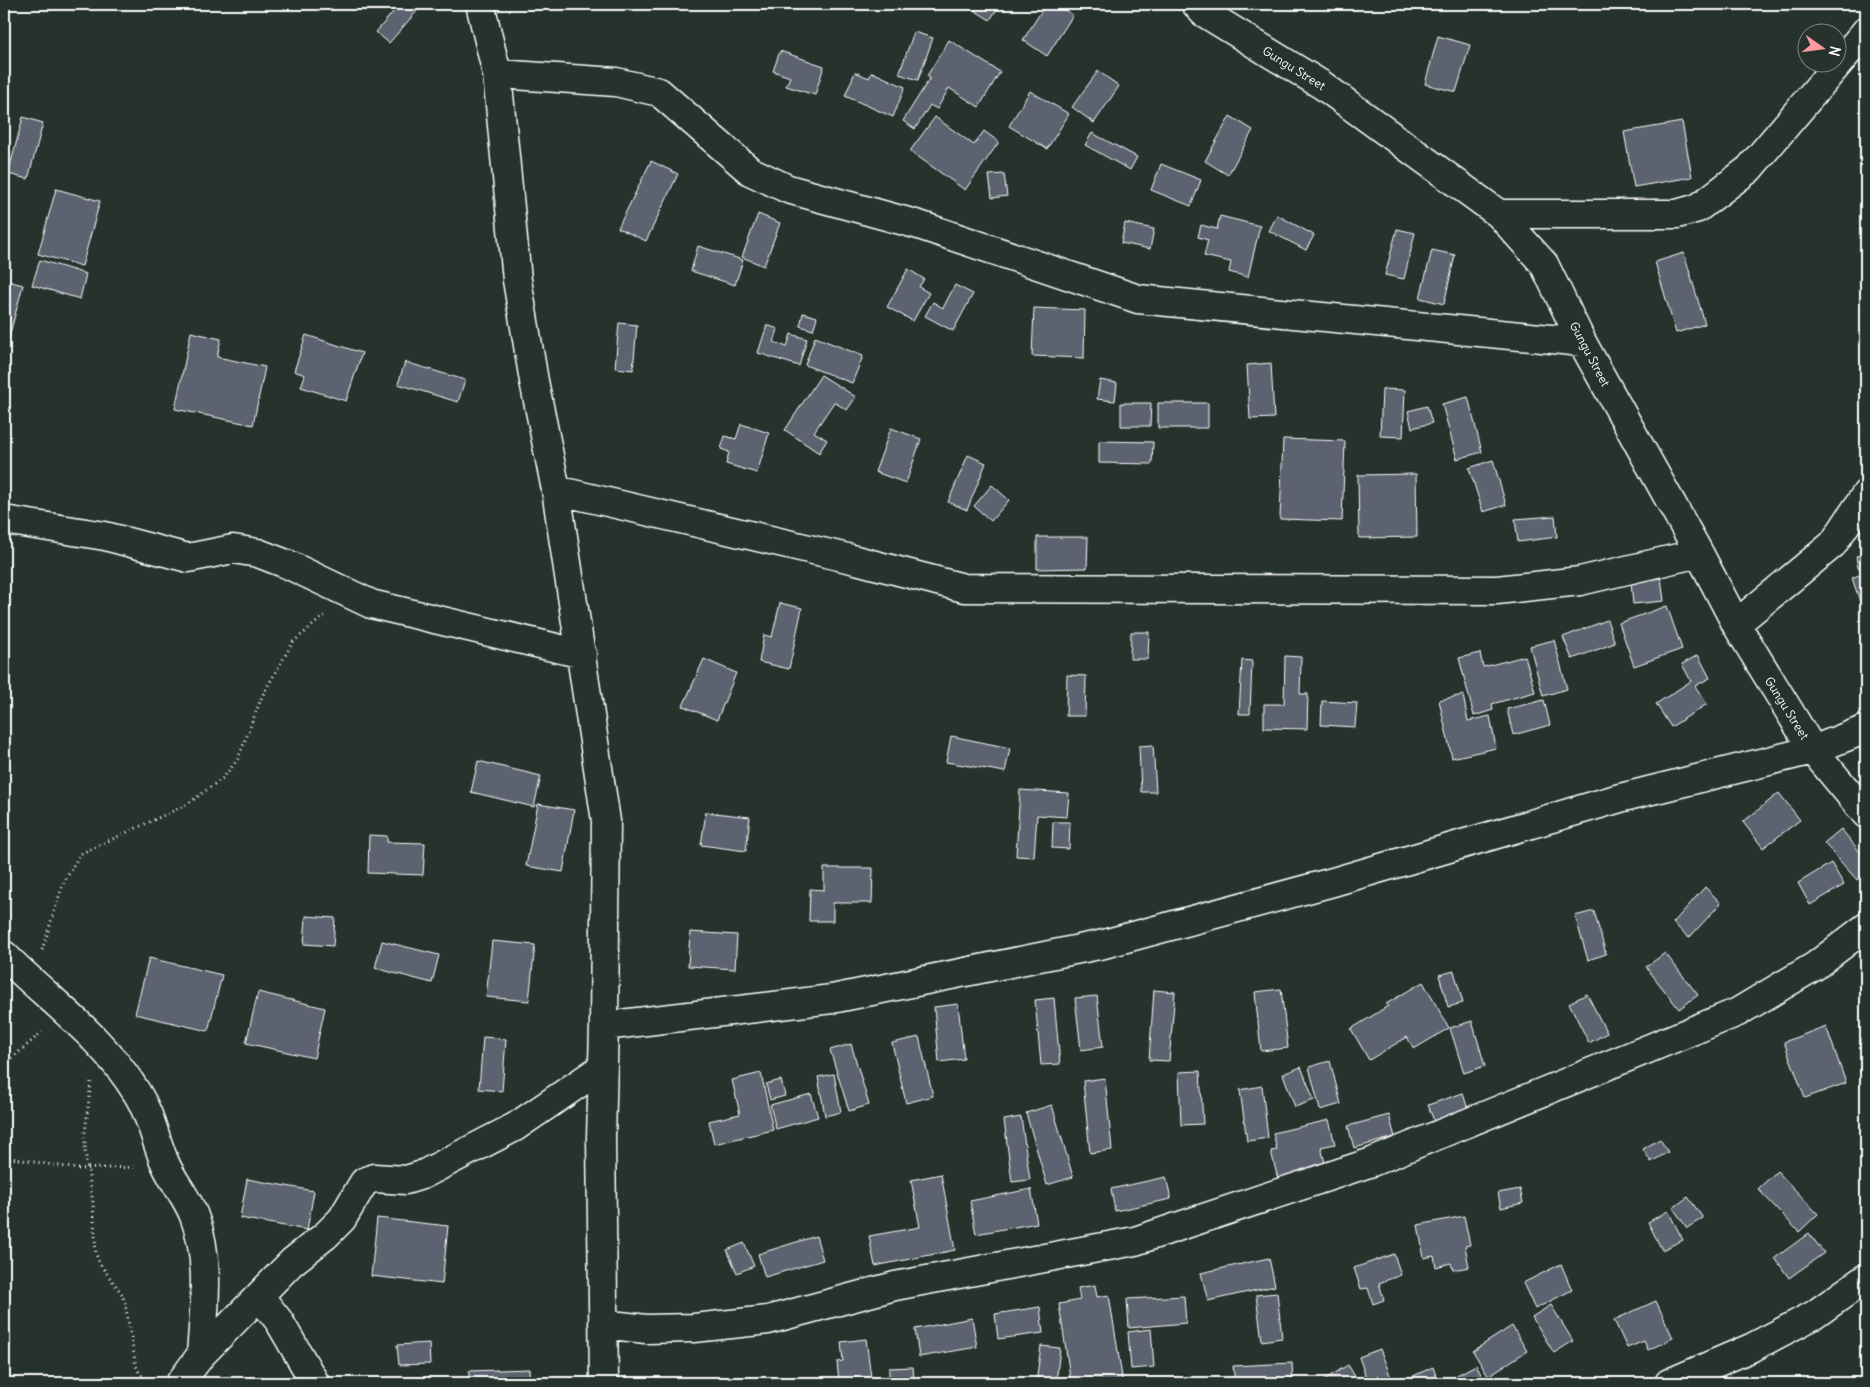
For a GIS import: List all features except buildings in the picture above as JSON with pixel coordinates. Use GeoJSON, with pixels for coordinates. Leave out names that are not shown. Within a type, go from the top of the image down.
{"type":"FeatureCollection","features":[{"type":"Feature","properties":{"kind":"street"},"geometry":{"type":"LineString","coordinates":[[480,4],[497,74],[517,280],[534,381],[556,490],[606,821],[601,1138],[604,1383]]}},
{"type":"Feature","properties":{"kind":"street","name":"Gungu Street"},"geometry":{"type":"LineString","coordinates":[[1196,4],[1203,12],[1322,85],[1499,214],[1544,264],[1582,342],[1699,553],[1736,624],[1813,750],[1866,814]]}},
{"type":"Feature","properties":{"kind":"street"},"geometry":{"type":"LineString","coordinates":[[1499,214],[1677,214],[1698,208],[1749,169],[1866,31]]}},
{"type":"Feature","properties":{"kind":"street"},"geometry":{"type":"LineString","coordinates":[[497,74],[616,82],[659,92],[750,171],[788,189],[919,225],[1138,299],[1582,342]]}},
{"type":"Feature","properties":{"kind":"street"},"geometry":{"type":"LineString","coordinates":[[556,490],[856,560],[964,588],[1497,590],[1580,581],[1699,553]]}},
{"type":"Feature","properties":{"kind":"street"},"geometry":{"type":"LineString","coordinates":[[1736,624],[1833,544],[1866,494]]}},
{"type":"Feature","properties":{"kind":"street"},"geometry":{"type":"LineString","coordinates":[[4,520],[105,536],[188,558],[234,548],[258,553],[289,565],[371,604],[582,654]]}},
{"type":"Feature","properties":{"kind":"street"},"geometry":{"type":"LineString","coordinates":[[604,1026],[832,999],[1104,944],[1332,882],[1620,798],[1813,750],[1866,729]]}},
{"type":"Feature","properties":{"kind":"street"},"geometry":{"type":"LineString","coordinates":[[603,1324],[646,1329],[694,1328],[768,1320],[896,1286],[1135,1241],[1372,1162],[1738,1012],[1815,966],[1866,927]]}},
{"type":"Feature","properties":{"kind":"street"},"geometry":{"type":"LineString","coordinates":[[4,955],[29,980],[87,1031],[122,1070],[137,1093],[151,1121],[166,1164],[194,1214],[202,1245],[204,1309],[201,1355]]}},
{"type":"Feature","properties":{"kind":"street"},"geometry":{"type":"LineString","coordinates":[[180,1383],[201,1355],[292,1262],[326,1235],[342,1219],[364,1182],[374,1178],[406,1180],[422,1175],[516,1127],[603,1067]]}},
{"type":"Feature","properties":{"kind":"street"},"geometry":{"type":"LineString","coordinates":[[1669,1383],[1753,1347],[1814,1315],[1866,1278]]}},
{"type":"Feature","properties":{"kind":"street"},"geometry":{"type":"LineString","coordinates":[[260,1296],[279,1321],[315,1383]]}},
{"type":"Feature","properties":{"kind":"path"},"geometry":{"type":"LineString","coordinates":[[29,980],[63,884],[80,854],[186,805],[223,778],[238,759],[262,696],[293,642],[321,616],[371,604]]}},
{"type":"Feature","properties":{"kind":"path"},"geometry":{"type":"LineString","coordinates":[[4,1065],[66,1012]]}},
{"type":"Feature","properties":{"kind":"path"},"geometry":{"type":"LineString","coordinates":[[87,1031],[91,1055],[91,1085],[85,1134],[87,1169],[94,1204],[96,1254],[100,1264],[122,1294],[126,1303],[136,1366],[140,1374],[153,1383]]}},
{"type":"Feature","properties":{"kind":"path"},"geometry":{"type":"LineString","coordinates":[[4,1157],[87,1169],[166,1164]]}}]}
